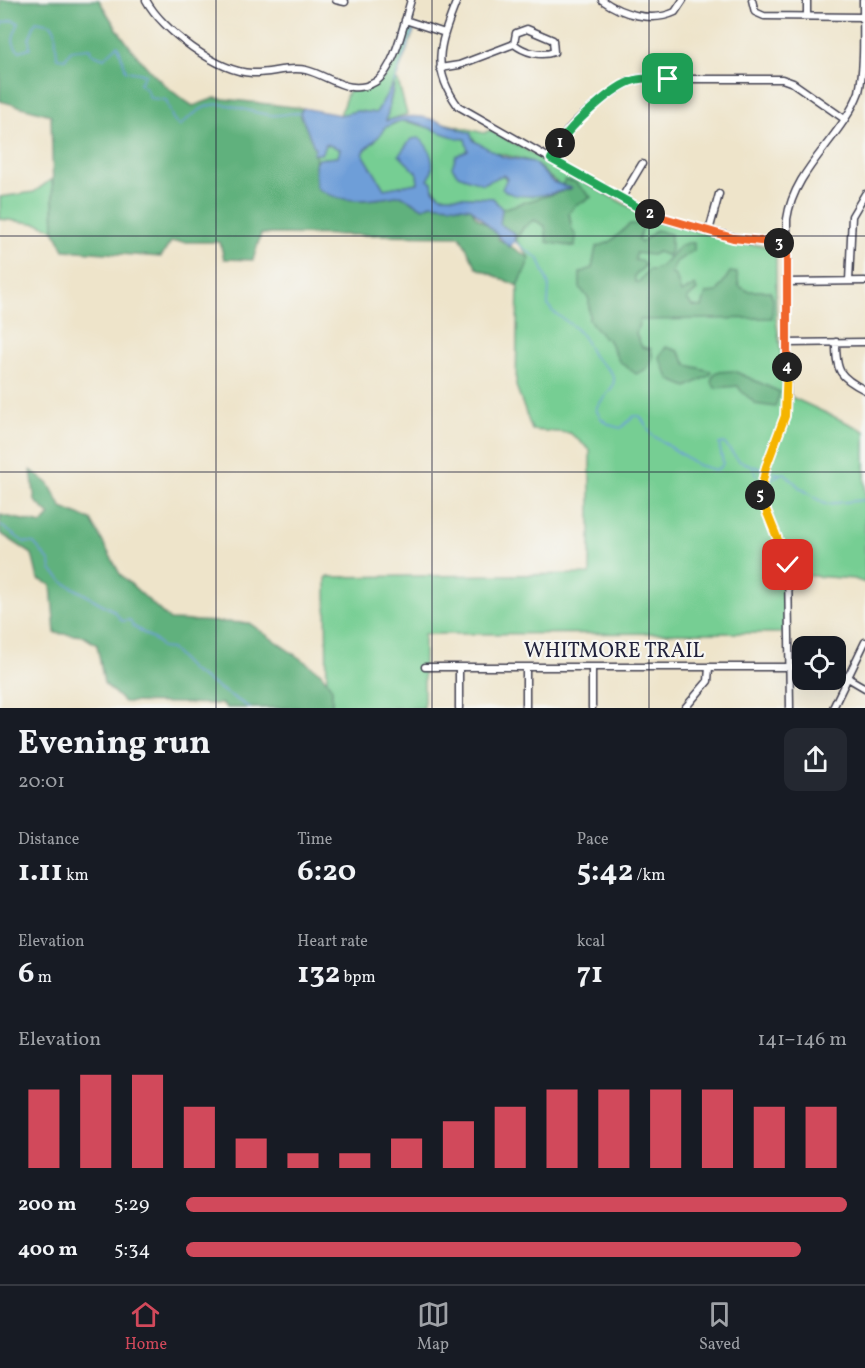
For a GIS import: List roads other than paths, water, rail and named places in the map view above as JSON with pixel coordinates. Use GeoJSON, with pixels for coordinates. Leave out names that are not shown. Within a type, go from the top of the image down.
{"type":"FeatureCollection","features":[{"type":"Feature","properties":{"kind":"street"},"geometry":{"type":"LineString","coordinates":[[146,0],[167,26],[187,44],[237,70],[256,73],[303,69],[340,85],[357,88],[375,82],[387,70],[411,0]]}},
{"type":"Feature","properties":{"kind":"street"},"geometry":{"type":"LineString","coordinates":[[336,0],[345,2]]}},
{"type":"Feature","properties":{"kind":"street"},"geometry":{"type":"LineString","coordinates":[[457,0],[445,33],[440,68],[448,93],[458,106],[621,200],[660,218],[749,241],[787,243]]}},
{"type":"Feature","properties":{"kind":"street"},"geometry":{"type":"LineString","coordinates":[[603,0],[627,15],[665,16],[675,12],[683,0]]}},
{"type":"Feature","properties":{"kind":"street"},"geometry":{"type":"LineString","coordinates":[[752,0],[755,12],[764,16],[863,17]]}},
{"type":"Feature","properties":{"kind":"street"},"geometry":{"type":"LineString","coordinates":[[807,0],[807,16]]}},
{"type":"Feature","properties":{"kind":"street"},"geometry":{"type":"LineString","coordinates":[[790,708],[788,565],[761,500],[761,486],[766,467],[785,416],[788,208],[795,192],[843,118],[860,99],[863,74],[863,0]]}},
{"type":"Feature","properties":{"kind":"street"},"geometry":{"type":"LineString","coordinates":[[405,20],[445,33]]}},
{"type":"Feature","properties":{"kind":"street"},"geometry":{"type":"LineString","coordinates":[[527,29],[553,40],[555,48],[554,52],[547,55],[521,49],[514,44],[516,33],[527,29]]}},
{"type":"Feature","properties":{"kind":"street"},"geometry":{"type":"LineString","coordinates":[[440,68],[459,65],[514,44]]}},
{"type":"Feature","properties":{"kind":"street"},"geometry":{"type":"LineString","coordinates":[[551,159],[568,130],[576,122],[622,86],[637,79],[782,79],[793,83],[843,118]]}},
{"type":"Feature","properties":{"kind":"street"},"geometry":{"type":"LineString","coordinates":[[621,200],[642,164]]}},
{"type":"Feature","properties":{"kind":"street"},"geometry":{"type":"LineString","coordinates":[[709,231],[719,194]]}},
{"type":"Feature","properties":{"kind":"street"},"geometry":{"type":"LineString","coordinates":[[849,281],[852,216],[865,194]]}},
{"type":"Feature","properties":{"kind":"street"},"geometry":{"type":"LineString","coordinates":[[787,282],[865,281]]}},
{"type":"Feature","properties":{"kind":"street"},"geometry":{"type":"LineString","coordinates":[[836,342],[836,362],[839,372],[851,384],[865,390]]}},
{"type":"Feature","properties":{"kind":"street"},"geometry":{"type":"LineString","coordinates":[[786,343],[865,342]]}},
{"type":"Feature","properties":{"kind":"street"},"geometry":{"type":"LineString","coordinates":[[833,708],[865,642]]}},
{"type":"Feature","properties":{"kind":"street","name":"WHITMORE TRAIL"},"geometry":{"type":"LineString","coordinates":[[425,667],[790,667]]}},
{"type":"Feature","properties":{"kind":"street"},"geometry":{"type":"LineString","coordinates":[[459,667],[459,708]]}},
{"type":"Feature","properties":{"kind":"street"},"geometry":{"type":"LineString","coordinates":[[526,667],[526,708]]}},
{"type":"Feature","properties":{"kind":"street"},"geometry":{"type":"LineString","coordinates":[[592,667],[592,708]]}},
{"type":"Feature","properties":{"kind":"street"},"geometry":{"type":"LineString","coordinates":[[685,708],[708,681],[709,667]]}},
{"type":"Feature","properties":{"kind":"street"},"geometry":{"type":"LineString","coordinates":[[848,676],[865,688]]}},
{"type":"Feature","properties":{"kind":"water"},"geometry":{"type":"Polygon","coordinates":[[[394,82],[386,121],[419,117],[438,121],[470,133],[474,141],[503,157],[533,162],[553,182],[571,188],[555,193],[517,195],[502,189],[507,178],[503,175],[483,184],[458,175],[452,167],[456,156],[468,150],[465,139],[449,136],[409,121],[402,121],[384,128],[363,154],[384,189],[418,183],[417,173],[399,155],[411,139],[419,138],[427,147],[431,158],[432,169],[428,180],[432,183],[433,190],[442,196],[493,198],[502,209],[500,224],[515,234],[514,242],[509,247],[471,208],[431,204],[423,208],[401,195],[368,200],[346,199],[326,193],[316,187],[315,164],[318,159],[338,157],[340,149],[326,144],[321,154],[313,154],[315,149],[300,113],[303,108],[340,115],[357,111],[376,113],[394,82]]]}},
{"type":"Feature","properties":{"kind":"waterway"},"geometry":{"type":"LineString","coordinates":[[0,32],[2,23],[12,20],[19,23],[13,41],[19,51],[30,48],[29,39],[36,21],[51,24],[55,30],[57,58],[65,59],[71,50],[90,48],[91,53],[104,58],[118,45],[126,71],[146,74],[139,84],[147,90],[150,98],[166,100],[173,119],[180,126],[193,114],[214,105],[224,104],[271,115],[299,113]]}},
{"type":"Feature","properties":{"kind":"waterway"},"geometry":{"type":"LineString","coordinates":[[394,82],[413,31]]}},
{"type":"Feature","properties":{"kind":"waterway"},"geometry":{"type":"LineString","coordinates":[[515,242],[539,259],[549,286],[548,305],[552,311],[583,336],[593,356],[611,372],[614,379],[613,386],[596,408],[602,419],[612,426],[621,428],[634,416],[640,416],[652,435],[698,465],[715,470],[721,467],[723,463],[719,444],[724,443],[739,461],[762,469]]}},
{"type":"Feature","properties":{"kind":"waterway"},"geometry":{"type":"LineString","coordinates":[[753,468],[757,475]]}},
{"type":"Feature","properties":{"kind":"waterway"},"geometry":{"type":"LineString","coordinates":[[767,471],[785,473],[799,487],[825,504],[865,500]]}},
{"type":"Feature","properties":{"kind":"waterway"},"geometry":{"type":"LineString","coordinates":[[768,480],[779,475]]}},
{"type":"Feature","properties":{"kind":"waterway"},"geometry":{"type":"LineString","coordinates":[[0,525],[24,542],[34,543],[50,562],[51,570],[63,582],[114,611],[122,621],[130,620],[133,626],[159,643],[161,648],[171,649],[192,671],[250,708]]}}]}
